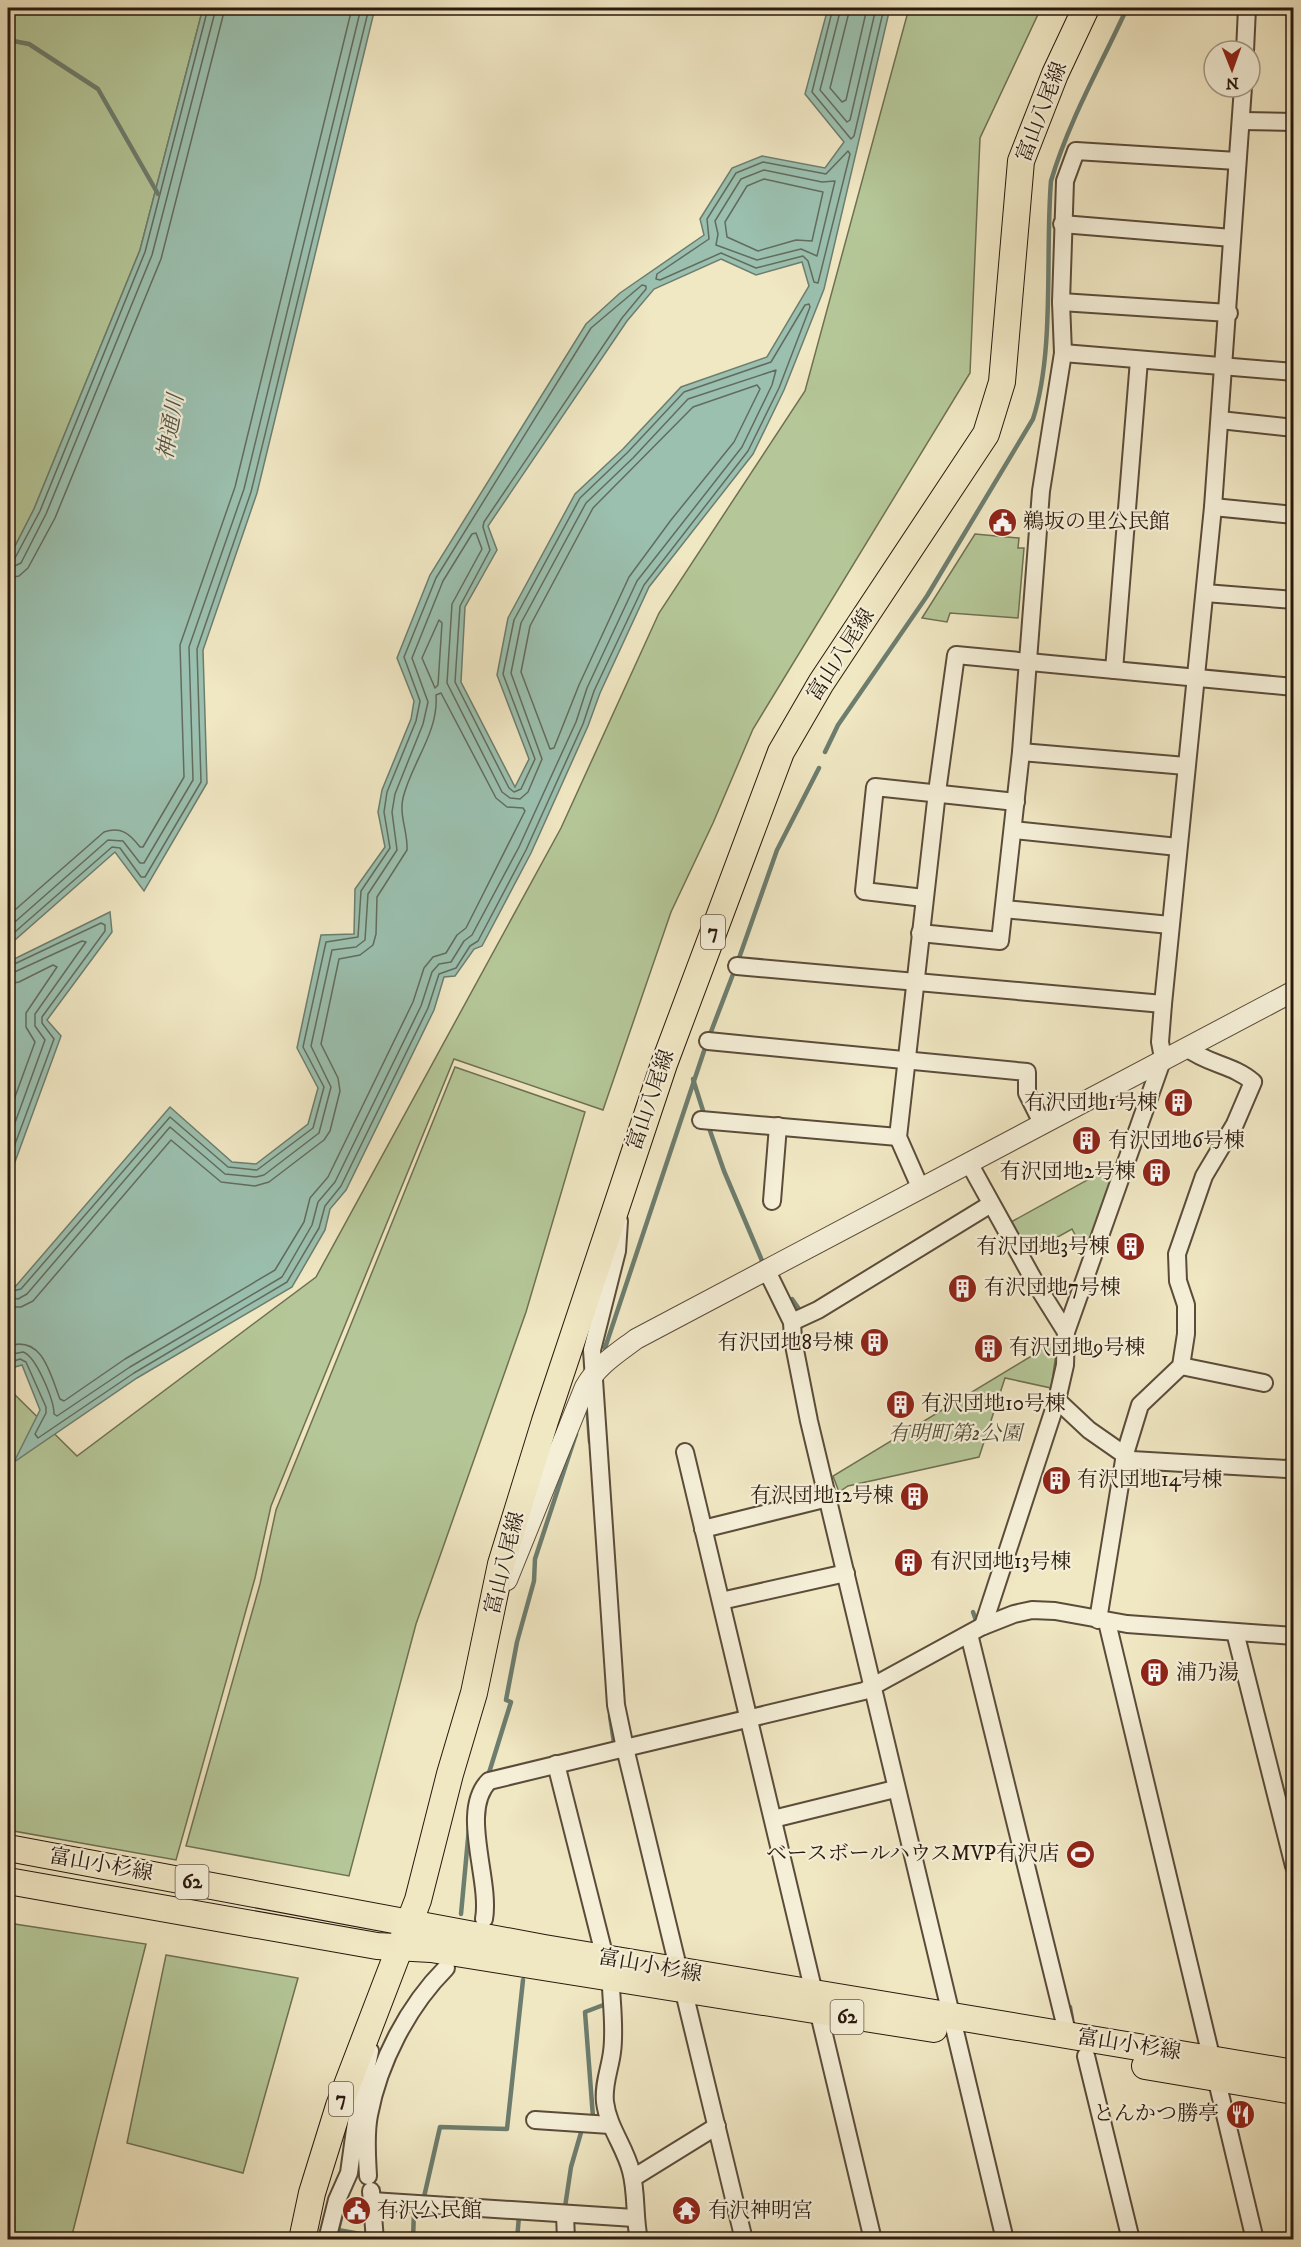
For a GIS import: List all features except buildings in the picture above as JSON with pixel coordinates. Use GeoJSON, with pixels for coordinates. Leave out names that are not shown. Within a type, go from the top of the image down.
{"type":"FeatureCollection","features":[{"type":"Feature","properties":{"kind":"main road","name":"富山八尾線"},"geometry":{"type":"LineString","coordinates":[[302,2240],[312,2193],[339,2106],[382,1992],[389,1947],[410,1922],[474,1693],[501,1564],[621,1186],[664,1064],[781,752],[821,683],[986,434],[1002,382],[1021,161],[1055,74],[1086,8]]}},
{"type":"Feature","properties":{"kind":"main road","name":"富山小杉線"},"geometry":{"type":"LineString","coordinates":[[8,1848],[377,1915],[682,1980],[953,2023],[1068,2036],[1214,2068],[1293,2091]]}},
{"type":"Feature","properties":{"kind":"main road","name":"富山小杉線"},"geometry":{"type":"LineString","coordinates":[[8,1881],[389,1947],[431,1949],[682,1980]]}},
{"type":"Feature","properties":{"kind":"main road","name":"富山小杉線"},"geometry":{"type":"LineString","coordinates":[[953,2023],[1086,2056],[1293,2073]]}},
{"type":"Feature","properties":{"kind":"street"},"geometry":{"type":"LineString","coordinates":[[1246,39],[1247,8]]}},
{"type":"Feature","properties":{"kind":"street"},"geometry":{"type":"LineString","coordinates":[[1068,2036],[976,1630],[1058,1400],[1065,1365],[1066,1332],[1163,1058],[1160,1042],[1163,1004],[1213,507],[1229,313],[1243,99]]}},
{"type":"Feature","properties":{"kind":"street"},"geometry":{"type":"LineString","coordinates":[[1242,121],[1293,122]]}},
{"type":"Feature","properties":{"kind":"street"},"geometry":{"type":"LineString","coordinates":[[920,933],[1000,941],[1014,830],[1041,491],[1063,354],[1061,302],[1065,181],[1076,151],[1237,161]]}},
{"type":"Feature","properties":{"kind":"street"},"geometry":{"type":"LineString","coordinates":[[1062,224],[1232,238]]}},
{"type":"Feature","properties":{"kind":"street"},"geometry":{"type":"LineString","coordinates":[[1061,302],[1229,313]]}},
{"type":"Feature","properties":{"kind":"street"},"geometry":{"type":"LineString","coordinates":[[1063,354],[1293,372]]}},
{"type":"Feature","properties":{"kind":"street"},"geometry":{"type":"LineString","coordinates":[[1114,670],[1139,360]]}},
{"type":"Feature","properties":{"kind":"street"},"geometry":{"type":"LineString","coordinates":[[1220,420],[1293,428]]}},
{"type":"Feature","properties":{"kind":"street"},"geometry":{"type":"LineString","coordinates":[[1213,507],[1293,515]]}},
{"type":"Feature","properties":{"kind":"street"},"geometry":{"type":"LineString","coordinates":[[1205,593],[1293,600]]}},
{"type":"Feature","properties":{"kind":"street"},"geometry":{"type":"LineString","coordinates":[[921,1187],[898,1137],[908,1062],[924,898],[956,656],[1293,687]]}},
{"type":"Feature","properties":{"kind":"street"},"geometry":{"type":"LineString","coordinates":[[1021,752],[1186,766]]}},
{"type":"Feature","properties":{"kind":"street"},"geometry":{"type":"LineString","coordinates":[[924,898],[864,891],[875,787],[1016,802]]}},
{"type":"Feature","properties":{"kind":"street"},"geometry":{"type":"LineString","coordinates":[[1014,830],[1178,847]]}},
{"type":"Feature","properties":{"kind":"street"},"geometry":{"type":"LineString","coordinates":[[1004,909],[1170,925]]}},
{"type":"Feature","properties":{"kind":"street"},"geometry":{"type":"LineString","coordinates":[[737,966],[1163,1004]]}},
{"type":"Feature","properties":{"kind":"street"},"geometry":{"type":"LineString","coordinates":[[490,1622],[569,1421],[595,1370],[636,1339],[1293,991]]}},
{"type":"Feature","properties":{"kind":"street"},"geometry":{"type":"LineString","coordinates":[[708,1041],[1027,1072],[1027,1093],[1042,1123]]}},
{"type":"Feature","properties":{"kind":"street"},"geometry":{"type":"LineString","coordinates":[[1187,1048],[1196,1055],[1243,1073],[1253,1082],[1235,1124],[1204,1176],[1177,1254],[1178,1281],[1186,1305],[1186,1334],[1181,1366],[1140,1406],[1125,1454],[1103,1621],[1255,2240]]}},
{"type":"Feature","properties":{"kind":"street"},"geometry":{"type":"LineString","coordinates":[[701,1120],[898,1137]]}},
{"type":"Feature","properties":{"kind":"street"},"geometry":{"type":"LineString","coordinates":[[772,1201],[778,1126]]}},
{"type":"Feature","properties":{"kind":"street"},"geometry":{"type":"LineString","coordinates":[[969,1163],[1066,1332]]}},
{"type":"Feature","properties":{"kind":"street"},"geometry":{"type":"LineString","coordinates":[[621,1186],[618,1251],[592,1350],[616,1705],[744,2240]]}},
{"type":"Feature","properties":{"kind":"street"},"geometry":{"type":"LineString","coordinates":[[792,1322],[818,1310],[991,1204]]}},
{"type":"Feature","properties":{"kind":"street"},"geometry":{"type":"LineString","coordinates":[[766,1269],[792,1322],[802,1386],[1005,2240]]}},
{"type":"Feature","properties":{"kind":"street"},"geometry":{"type":"LineString","coordinates":[[1181,1366],[1264,1383]]}},
{"type":"Feature","properties":{"kind":"street"},"geometry":{"type":"LineString","coordinates":[[1058,1400],[1089,1430],[1132,1460],[1286,1469],[1293,1466]]}},
{"type":"Feature","properties":{"kind":"street"},"geometry":{"type":"LineString","coordinates":[[686,1452],[873,2240]]}},
{"type":"Feature","properties":{"kind":"street"},"geometry":{"type":"LineString","coordinates":[[704,1528],[828,1498]]}},
{"type":"Feature","properties":{"kind":"street"},"geometry":{"type":"LineString","coordinates":[[721,1601],[846,1573]]}},
{"type":"Feature","properties":{"kind":"street"},"geometry":{"type":"LineString","coordinates":[[484,1919],[484,1883],[475,1822],[482,1788],[489,1781],[864,1691],[976,1630],[1014,1614],[1032,1610],[1055,1611],[1103,1621],[1293,1636]]}},
{"type":"Feature","properties":{"kind":"street"},"geometry":{"type":"LineString","coordinates":[[1235,1632],[1293,1866]]}},
{"type":"Feature","properties":{"kind":"street"},"geometry":{"type":"LineString","coordinates":[[556,1764],[602,1946]]}},
{"type":"Feature","properties":{"kind":"street"},"geometry":{"type":"LineString","coordinates":[[773,1819],[896,1789]]}},
{"type":"Feature","properties":{"kind":"street"},"geometry":{"type":"LineString","coordinates":[[375,2240],[368,2176],[368,2117],[384,2062],[407,2020],[430,1986],[446,1968]]}},
{"type":"Feature","properties":{"kind":"street"},"geometry":{"type":"LineString","coordinates":[[611,1987],[612,2050],[605,2085],[610,2125],[625,2154],[633,2178],[634,2218],[639,2240]]}},
{"type":"Feature","properties":{"kind":"street"},"geometry":{"type":"LineString","coordinates":[[327,2240],[337,2200],[349,2174],[357,2115],[382,1992]]}},
{"type":"Feature","properties":{"kind":"street"},"geometry":{"type":"LineString","coordinates":[[1086,2056],[1131,2240]]}},
{"type":"Feature","properties":{"kind":"street"},"geometry":{"type":"LineString","coordinates":[[535,2120],[610,2125]]}},
{"type":"Feature","properties":{"kind":"street"},"geometry":{"type":"LineString","coordinates":[[633,2178],[717,2126]]}},
{"type":"Feature","properties":{"kind":"street"},"geometry":{"type":"LineString","coordinates":[[349,2174],[368,2176]]}},
{"type":"Feature","properties":{"kind":"street"},"geometry":{"type":"LineString","coordinates":[[372,2201],[634,2218]]}},
{"type":"Feature","properties":{"kind":"street"},"geometry":{"type":"LineString","coordinates":[[565,2214],[566,2240]]}},
{"type":"Feature","properties":{"kind":"green space"},"geometry":{"type":"Polygon","coordinates":[[[8,8],[203,8],[140,250],[34,509],[8,560],[8,8]]]}},
{"type":"Feature","properties":{"kind":"green space"},"geometry":{"type":"Polygon","coordinates":[[[909,8],[1041,8],[980,138],[970,373],[753,729],[713,823],[671,912],[603,1110],[454,1059],[271,1506],[255,1578],[176,1860],[8,1830],[8,1388],[77,1456],[316,1277],[561,828],[659,613],[805,391],[909,8]]]}},
{"type":"Feature","properties":{"kind":"green space"},"geometry":{"type":"Polygon","coordinates":[[[975,534],[1019,538],[1018,548],[1024,548],[1018,618],[950,613],[947,622],[922,618],[975,534]]]}},
{"type":"Feature","properties":{"kind":"green space"},"geometry":{"type":"Polygon","coordinates":[[[455,1067],[585,1112],[526,1312],[416,1624],[349,1876],[186,1846],[260,1584],[276,1510],[455,1067]]]}},
{"type":"Feature","properties":{"kind":"green space"},"geometry":{"type":"Polygon","coordinates":[[[1118,1163],[1085,1254],[1072,1229],[1029,1253],[1011,1222],[1118,1163]]]}},
{"type":"Feature","properties":{"kind":"green space","name":"有明町第2公園"},"geometry":{"type":"Polygon","coordinates":[[[1058,1340],[1051,1388],[1005,1378],[979,1457],[848,1486],[839,1492],[833,1476],[1058,1340]]]}},
{"type":"Feature","properties":{"kind":"green space"},"geometry":{"type":"Polygon","coordinates":[[[8,1923],[146,1944],[71,2239],[8,2239],[8,1923]]]}},
{"type":"Feature","properties":{"kind":"green space"},"geometry":{"type":"Polygon","coordinates":[[[166,1955],[298,1978],[243,2173],[127,2143],[166,1955]]]}},
{"type":"Feature","properties":{"kind":"water","name":"神通川"},"geometry":{"type":"Polygon","coordinates":[[[203,8],[375,8],[257,493],[203,650],[207,783],[144,891],[115,852],[8,946],[8,560],[34,509],[140,250],[203,8]]]}},
{"type":"Feature","properties":{"kind":"water"},"geometry":{"type":"Polygon","coordinates":[[[828,8],[890,8],[824,289],[784,390],[753,454],[649,587],[600,693],[588,726],[531,853],[482,946],[474,949],[455,976],[444,977],[434,1010],[346,1190],[330,1209],[325,1230],[292,1287],[137,1378],[14,1462],[40,1410],[22,1365],[8,1369],[8,1262],[15,1287],[170,1107],[232,1162],[256,1164],[308,1124],[318,1088],[297,1048],[321,935],[354,934],[355,889],[385,847],[378,812],[382,790],[411,719],[414,701],[397,658],[430,575],[586,324],[620,293],[704,235],[700,219],[732,168],[762,156],[825,168],[844,142],[805,94],[828,8]],[[721,259],[654,289],[627,321],[488,526],[497,550],[465,607],[461,682],[515,787],[529,759],[497,675],[508,618],[575,494],[623,449],[681,387],[767,357],[809,286],[802,262],[756,275],[721,259]]]}},
{"type":"Feature","properties":{"kind":"water"},"geometry":{"type":"Polygon","coordinates":[[[110,912],[112,932],[47,1020],[61,1036],[8,1181],[8,962],[110,912]]]}},
{"type":"Feature","properties":{"kind":"waterway"},"geometry":{"type":"LineString","coordinates":[[825,752],[838,725],[927,596],[1033,419],[1040,392],[1047,333],[1051,181],[1076,114],[1127,8]]}},
{"type":"Feature","properties":{"kind":"waterway"},"geometry":{"type":"LineString","coordinates":[[8,40],[29,44],[98,89],[158,194]]}},
{"type":"Feature","properties":{"kind":"waterway"},"geometry":{"type":"LineString","coordinates":[[738,961],[777,850],[819,768]]}},
{"type":"Feature","properties":{"kind":"waterway"},"geometry":{"type":"LineString","coordinates":[[709,1037],[735,969]]}},
{"type":"Feature","properties":{"kind":"waterway"},"geometry":{"type":"LineString","coordinates":[[605,1348],[706,1045]]}},
{"type":"Feature","properties":{"kind":"waterway"},"geometry":{"type":"LineString","coordinates":[[693,1079],[705,1117]]}},
{"type":"Feature","properties":{"kind":"waterway"},"geometry":{"type":"LineString","coordinates":[[708,1125],[724,1171],[763,1263]]}},
{"type":"Feature","properties":{"kind":"waterway"},"geometry":{"type":"LineString","coordinates":[[792,1299],[799,1309]]}},
{"type":"Feature","properties":{"kind":"waterway"},"geometry":{"type":"LineString","coordinates":[[587,1403],[590,1442]]}},
{"type":"Feature","properties":{"kind":"waterway"},"geometry":{"type":"LineString","coordinates":[[488,1776],[511,1702],[506,1700],[517,1642],[534,1581],[535,1559],[576,1434]]}},
{"type":"Feature","properties":{"kind":"waterway"},"geometry":{"type":"LineString","coordinates":[[973,1612],[977,1623]]}},
{"type":"Feature","properties":{"kind":"waterway"},"geometry":{"type":"LineString","coordinates":[[610,1716],[614,1743],[611,1744]]}},
{"type":"Feature","properties":{"kind":"waterway"},"geometry":{"type":"LineString","coordinates":[[461,1914],[469,1828]]}},
{"type":"Feature","properties":{"kind":"waterway"},"geometry":{"type":"LineString","coordinates":[[424,2197],[440,2127],[507,2129],[523,1980]]}},
{"type":"Feature","properties":{"kind":"waterway"},"geometry":{"type":"LineString","coordinates":[[593,2117],[585,2012],[606,2004]]}},
{"type":"Feature","properties":{"kind":"waterway"},"geometry":{"type":"LineString","coordinates":[[1070,2007],[1072,2019]]}},
{"type":"Feature","properties":{"kind":"waterway"},"geometry":{"type":"LineString","coordinates":[[565,2207],[571,2167],[582,2129]]}},
{"type":"Feature","properties":{"kind":"waterway"},"geometry":{"type":"LineString","coordinates":[[344,2205],[338,2230],[366,2235],[366,2240]]}},
{"type":"Feature","properties":{"kind":"waterway"},"geometry":{"type":"LineString","coordinates":[[413,2240],[414,2211]]}},
{"type":"Feature","properties":{"kind":"waterway"},"geometry":{"type":"LineString","coordinates":[[517,2240],[519,2216]]}},
{"type":"Feature","properties":{"kind":"waterway"},"geometry":{"type":"LineString","coordinates":[[336,2240],[338,2230]]}},
{"type":"Feature","properties":{"kind":"place","name":"鵜坂の里公民館"},"geometry":{"type":"Point","coordinates":[1002,522]}},
{"type":"Feature","properties":{"kind":"place","name":"有沢団地1号棟"},"geometry":{"type":"Point","coordinates":[1179,1103]}},
{"type":"Feature","properties":{"kind":"place","name":"有沢団地6号棟"},"geometry":{"type":"Point","coordinates":[1087,1141]}},
{"type":"Feature","properties":{"kind":"place","name":"有沢団地2号棟"},"geometry":{"type":"Point","coordinates":[1157,1172]}},
{"type":"Feature","properties":{"kind":"place","name":"有沢団地3号棟"},"geometry":{"type":"Point","coordinates":[1131,1247]}},
{"type":"Feature","properties":{"kind":"place","name":"有沢団地7号棟"},"geometry":{"type":"Point","coordinates":[963,1288]}},
{"type":"Feature","properties":{"kind":"place","name":"有沢団地8号棟"},"geometry":{"type":"Point","coordinates":[875,1343]}},
{"type":"Feature","properties":{"kind":"place","name":"有沢団地9号棟"},"geometry":{"type":"Point","coordinates":[988,1348]}},
{"type":"Feature","properties":{"kind":"place","name":"有沢団地10号棟"},"geometry":{"type":"Point","coordinates":[900,1404]}},
{"type":"Feature","properties":{"kind":"place","name":"有沢団地14号棟"},"geometry":{"type":"Point","coordinates":[1056,1480]}},
{"type":"Feature","properties":{"kind":"place","name":"有沢団地12号棟"},"geometry":{"type":"Point","coordinates":[915,1496]}},
{"type":"Feature","properties":{"kind":"place","name":"有沢団地13号棟"},"geometry":{"type":"Point","coordinates":[909,1562]}},
{"type":"Feature","properties":{"kind":"place","name":"浦乃湯"},"geometry":{"type":"Point","coordinates":[1155,1673]}},
{"type":"Feature","properties":{"kind":"place","name":"ベースボールハウスMVP有沢店"},"geometry":{"type":"Point","coordinates":[1080,1854]}},
{"type":"Feature","properties":{"kind":"place","name":"とんかつ勝亭"},"geometry":{"type":"Point","coordinates":[1240,2114]}},
{"type":"Feature","properties":{"kind":"place","name":"有沢公民館"},"geometry":{"type":"Point","coordinates":[356,2211]}},
{"type":"Feature","properties":{"kind":"place","name":"有沢神明宮"},"geometry":{"type":"Point","coordinates":[687,2211]}}]}
